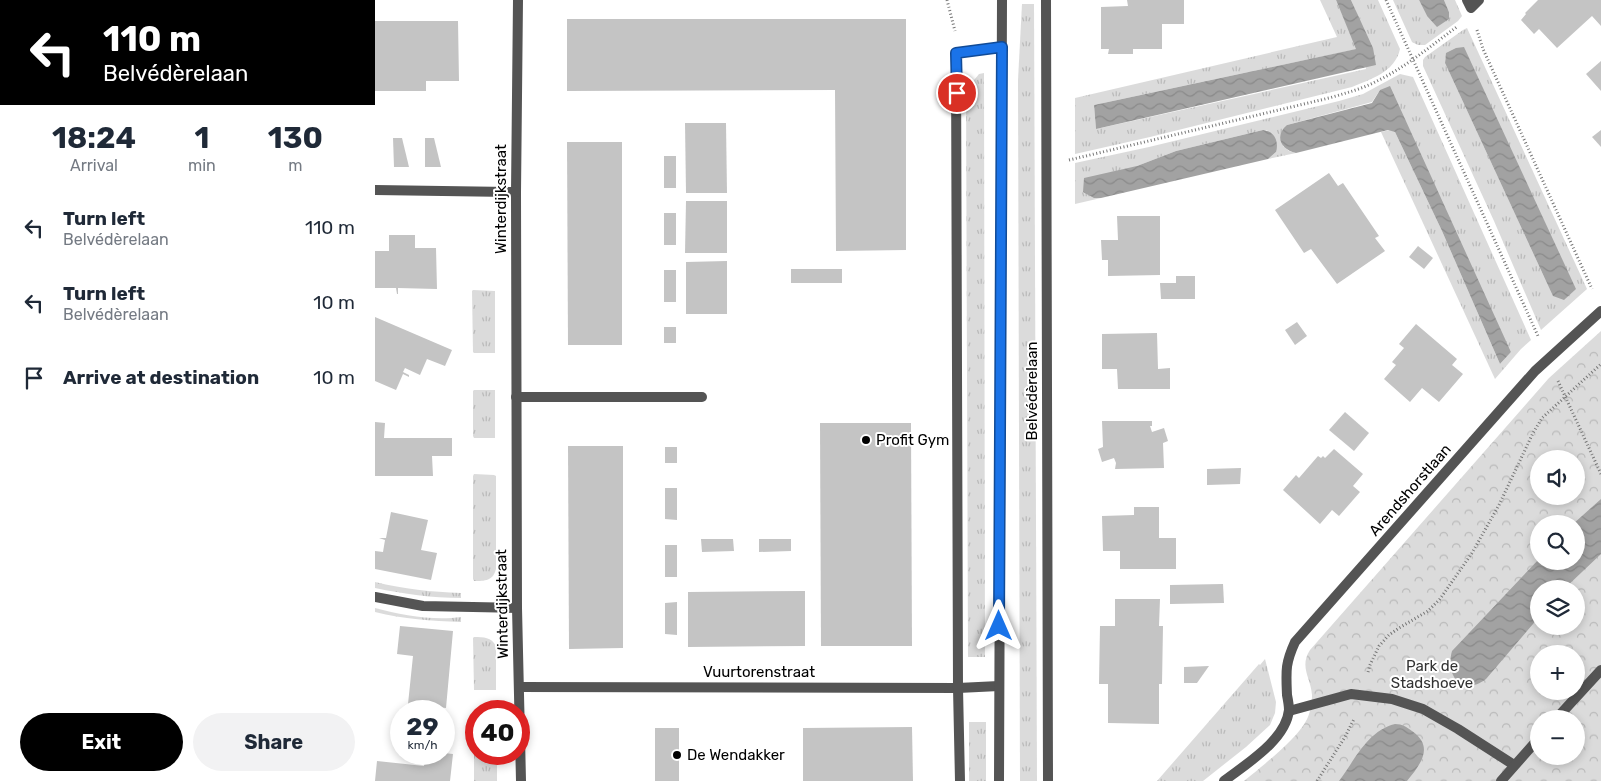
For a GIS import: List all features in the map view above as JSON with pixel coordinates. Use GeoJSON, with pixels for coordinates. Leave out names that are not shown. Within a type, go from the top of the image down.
{"type":"FeatureCollection","features":[{"type":"Feature","properties":{"kind":"street","name":"Winterdijkstraat"},"geometry":{"type":"LineString","coordinates":[[518,0],[516,397],[517,608],[521,781]]}},
{"type":"Feature","properties":{"kind":"street"},"geometry":{"type":"LineString","coordinates":[[999,781],[1002,0]]}},
{"type":"Feature","properties":{"kind":"street","name":"Belvédèrelaan"},"geometry":{"type":"LineString","coordinates":[[1046,0],[1048,781]]}},
{"type":"Feature","properties":{"kind":"street"},"geometry":{"type":"LineString","coordinates":[[1469,4],[1479,0]]}},
{"type":"Feature","properties":{"kind":"street"},"geometry":{"type":"LineString","coordinates":[[960,781],[956,53],[1002,47]]}},
{"type":"Feature","properties":{"kind":"street"},"geometry":{"type":"LineString","coordinates":[[375,190],[516,192]]}},
{"type":"Feature","properties":{"kind":"street","name":"Arendshorstlaan"},"geometry":{"type":"LineString","coordinates":[[1289,711],[1285,672],[1287,658],[1295,642],[1535,371],[1601,311]]}},
{"type":"Feature","properties":{"kind":"street"},"geometry":{"type":"LineString","coordinates":[[516,397],[702,397]]}},
{"type":"Feature","properties":{"kind":"street"},"geometry":{"type":"LineString","coordinates":[[375,597],[423,606],[517,608]]}},
{"type":"Feature","properties":{"kind":"street"},"geometry":{"type":"LineString","coordinates":[[1564,710],[1601,670]]}},
{"type":"Feature","properties":{"kind":"street","name":"Vuurtorenstraat"},"geometry":{"type":"LineString","coordinates":[[519,687],[958,688],[999,686]]}},
{"type":"Feature","properties":{"kind":"street"},"geometry":{"type":"LineString","coordinates":[[1224,781],[1267,747],[1285,725],[1289,711],[1351,694],[1392,699],[1423,709],[1459,729],[1514,765]]}},
{"type":"Feature","properties":{"kind":"street"},"geometry":{"type":"LineString","coordinates":[[1501,781],[1530,748]]}},
{"type":"Feature","properties":{"kind":"path"},"geometry":{"type":"LineString","coordinates":[[947,0],[956,32],[956,53]]}},
{"type":"Feature","properties":{"kind":"path"},"geometry":{"type":"LineString","coordinates":[[1386,0],[1548,358]]}},
{"type":"Feature","properties":{"kind":"path"},"geometry":{"type":"LineString","coordinates":[[1046,160],[1069,160],[1329,98],[1361,88],[1378,81],[1464,22],[1469,4]]}},
{"type":"Feature","properties":{"kind":"path"},"geometry":{"type":"LineString","coordinates":[[1469,4],[1483,49],[1593,290]]}},
{"type":"Feature","properties":{"kind":"path"},"geometry":{"type":"LineString","coordinates":[[1317,781],[1345,737],[1359,708],[1369,665],[1379,646],[1389,635],[1428,611],[1440,599],[1472,553],[1499,505],[1541,418],[1601,364]]}},
{"type":"Feature","properties":{"kind":"path"},"geometry":{"type":"LineString","coordinates":[[1565,396],[1601,474]]}},
{"type":"Feature","properties":{"kind":"green space"},"geometry":{"type":"Polygon","coordinates":[[[1320,0],[1336,0],[1357,49],[1094,105],[1096,129],[1366,69],[1356,11],[1351,0],[1378,0],[1400,49],[1393,64],[1381,74],[1352,87],[1075,154],[1075,98],[1337,37],[1320,0]]]}},
{"type":"Feature","properties":{"kind":"green space"},"geometry":{"type":"Polygon","coordinates":[[[1393,0],[1419,0],[1427,16],[1449,12],[1444,0],[1455,0],[1462,16],[1425,45],[1418,45],[1412,42],[1393,0]]]}},
{"type":"Feature","properties":{"kind":"green space"},"geometry":{"type":"Polygon","coordinates":[[[1022,4],[1034,4],[1037,781],[1020,781],[1018,80],[1022,4]]]}},
{"type":"Feature","properties":{"kind":"green space"},"geometry":{"type":"Polygon","coordinates":[[[1467,28],[1587,289],[1541,330],[1494,221],[1423,66],[1425,57],[1467,28]],[[1445,57],[1445,63],[1553,296],[1445,57]]]}},
{"type":"Feature","properties":{"kind":"green space"},"geometry":{"type":"Polygon","coordinates":[[[984,73],[985,657],[968,657],[966,85],[970,85],[979,74],[984,73]]]}},
{"type":"Feature","properties":{"kind":"green space"},"geometry":{"type":"Polygon","coordinates":[[[1400,74],[1413,77],[1531,340],[1495,379],[1381,132],[1390,130],[1395,132],[1442,231],[1500,364],[1511,352],[1380,90],[1372,102],[1287,125],[1283,146],[1289,151],[1296,153],[1268,159],[1276,152],[1267,130],[1263,130],[1176,151],[1137,166],[1094,198],[1101,198],[1075,204],[1075,163],[1339,101],[1363,94],[1400,74]]]}},
{"type":"Feature","properties":{"kind":"green space"},"geometry":{"type":"Polygon","coordinates":[[[473,290],[495,291],[495,353],[473,352],[473,290]]]}},
{"type":"Feature","properties":{"kind":"green space","name":"Park de Stadshoeve"},"geometry":{"type":"Polygon","coordinates":[[[1601,331],[1601,781],[1244,781],[1286,745],[1307,718],[1311,709],[1312,695],[1306,667],[1307,656],[1310,650],[1549,378],[1601,331]]]}},
{"type":"Feature","properties":{"kind":"green space"},"geometry":{"type":"Polygon","coordinates":[[[474,390],[495,390],[495,438],[474,438],[473,436],[474,390]]]}},
{"type":"Feature","properties":{"kind":"green space"},"geometry":{"type":"Polygon","coordinates":[[[474,474],[496,476],[496,569],[491,578],[482,581],[474,581],[473,579],[474,474]]]}},
{"type":"Feature","properties":{"kind":"green space"},"geometry":{"type":"Polygon","coordinates":[[[375,582],[418,590],[461,593],[461,598],[407,594],[375,588],[375,582]]]}},
{"type":"Feature","properties":{"kind":"green space"},"geometry":{"type":"Polygon","coordinates":[[[375,608],[418,617],[461,617],[461,622],[396,616],[375,612],[375,608]]]}},
{"type":"Feature","properties":{"kind":"green space"},"geometry":{"type":"Polygon","coordinates":[[[474,637],[487,638],[496,646],[496,690],[474,690],[474,637]]]}},
{"type":"Feature","properties":{"kind":"green space"},"geometry":{"type":"Polygon","coordinates":[[[1265,659],[1276,702],[1275,713],[1270,725],[1203,781],[1157,781],[1259,664],[1265,659]]]}},
{"type":"Feature","properties":{"kind":"green space"},"geometry":{"type":"Polygon","coordinates":[[[969,722],[986,722],[986,781],[969,781],[969,722]]]}},
{"type":"Feature","properties":{"kind":"green space"},"geometry":{"type":"Polygon","coordinates":[[[474,765],[497,765],[497,781],[474,781],[474,765]]]}},
{"type":"Feature","properties":{"kind":"water"},"geometry":{"type":"Polygon","coordinates":[[[1336,0],[1351,0],[1373,48],[1376,65],[1096,129],[1094,105],[1356,49],[1336,0]]]}},
{"type":"Feature","properties":{"kind":"water"},"geometry":{"type":"Polygon","coordinates":[[[1419,0],[1444,0],[1449,12],[1449,19],[1437,27],[1427,16],[1419,0]]]}},
{"type":"Feature","properties":{"kind":"water"},"geometry":{"type":"Polygon","coordinates":[[[1464,47],[1576,289],[1564,300],[1553,296],[1445,63],[1446,53],[1456,48],[1464,47]]]}},
{"type":"Feature","properties":{"kind":"water"},"geometry":{"type":"Polygon","coordinates":[[[1390,86],[1511,352],[1500,364],[1442,231],[1395,132],[1388,130],[1296,153],[1286,149],[1281,142],[1281,134],[1287,125],[1372,103],[1380,90],[1390,86]]]}},
{"type":"Feature","properties":{"kind":"water"},"geometry":{"type":"Polygon","coordinates":[[[1263,130],[1271,132],[1277,144],[1276,152],[1268,159],[1101,198],[1094,198],[1083,192],[1084,178],[1137,166],[1176,151],[1263,130]]]}},
{"type":"Feature","properties":{"kind":"water"},"geometry":{"type":"Polygon","coordinates":[[[1601,499],[1601,554],[1585,569],[1585,515],[1583,515],[1601,499]]]}},
{"type":"Feature","properties":{"kind":"water"},"geometry":{"type":"Polygon","coordinates":[[[1530,569],[1584,570],[1574,580],[1530,580],[1530,628],[1486,679],[1470,686],[1463,685],[1457,681],[1453,676],[1451,668],[1452,651],[1530,569]]]}},
{"type":"Feature","properties":{"kind":"water"},"geometry":{"type":"Polygon","coordinates":[[[1395,724],[1402,725],[1412,731],[1423,743],[1423,756],[1417,769],[1407,781],[1339,781],[1369,740],[1385,728],[1395,724]]]}},
{"type":"Feature","properties":{"kind":"building"},"geometry":{"type":"Polygon","coordinates":[[[1127,0],[1184,0],[1184,24],[1162,24],[1162,49],[1133,49],[1133,54],[1108,54],[1109,49],[1101,49],[1101,7],[1128,6],[1127,0]]]}},
{"type":"Feature","properties":{"kind":"building"},"geometry":{"type":"Polygon","coordinates":[[[1538,0],[1601,0],[1601,26],[1592,16],[1557,48],[1539,29],[1534,34],[1521,20],[1538,0]]]}},
{"type":"Feature","properties":{"kind":"building"},"geometry":{"type":"Polygon","coordinates":[[[567,19],[906,19],[906,250],[836,251],[835,90],[567,91],[567,19]]]}},
{"type":"Feature","properties":{"kind":"building"},"geometry":{"type":"Polygon","coordinates":[[[375,21],[458,21],[459,81],[426,81],[426,91],[375,91],[375,21]]]}},
{"type":"Feature","properties":{"kind":"building"},"geometry":{"type":"Polygon","coordinates":[[[1601,61],[1601,91],[1586,74],[1601,61]]]}},
{"type":"Feature","properties":{"kind":"building"},"geometry":{"type":"Polygon","coordinates":[[[685,123],[726,123],[727,193],[686,193],[685,123]]]}},
{"type":"Feature","properties":{"kind":"building"},"geometry":{"type":"Polygon","coordinates":[[[1601,130],[1601,147],[1592,137],[1601,130]]]}},
{"type":"Feature","properties":{"kind":"building"},"geometry":{"type":"Polygon","coordinates":[[[393,138],[402,138],[409,167],[394,167],[393,138]]]}},
{"type":"Feature","properties":{"kind":"building"},"geometry":{"type":"Polygon","coordinates":[[[425,138],[434,138],[441,167],[425,167],[425,138]]]}},
{"type":"Feature","properties":{"kind":"building"},"geometry":{"type":"Polygon","coordinates":[[[567,142],[622,142],[622,345],[568,345],[567,142]]]}},
{"type":"Feature","properties":{"kind":"building"},"geometry":{"type":"Polygon","coordinates":[[[664,156],[676,156],[676,188],[664,188],[664,156]]]}},
{"type":"Feature","properties":{"kind":"building"},"geometry":{"type":"Polygon","coordinates":[[[1329,173],[1338,186],[1343,183],[1379,236],[1375,238],[1385,251],[1337,284],[1311,249],[1304,253],[1275,210],[1329,173]]]}},
{"type":"Feature","properties":{"kind":"building"},"geometry":{"type":"Polygon","coordinates":[[[686,201],[727,201],[727,253],[685,253],[686,201]]]}},
{"type":"Feature","properties":{"kind":"building"},"geometry":{"type":"Polygon","coordinates":[[[664,213],[676,213],[676,245],[664,245],[664,213]]]}},
{"type":"Feature","properties":{"kind":"building"},"geometry":{"type":"Polygon","coordinates":[[[1117,216],[1160,216],[1160,275],[1108,276],[1108,260],[1102,260],[1101,240],[1118,240],[1117,216]]]}},
{"type":"Feature","properties":{"kind":"building"},"geometry":{"type":"Polygon","coordinates":[[[389,235],[415,235],[415,248],[436,248],[437,289],[398,288],[397,294],[396,288],[375,288],[375,251],[389,251],[389,235]]]}},
{"type":"Feature","properties":{"kind":"building"},"geometry":{"type":"Polygon","coordinates":[[[1418,246],[1433,258],[1424,269],[1409,257],[1418,246]]]}},
{"type":"Feature","properties":{"kind":"building"},"geometry":{"type":"Polygon","coordinates":[[[727,261],[727,314],[686,314],[686,262],[727,261]]]}},
{"type":"Feature","properties":{"kind":"building"},"geometry":{"type":"Polygon","coordinates":[[[791,269],[842,269],[842,283],[791,283],[791,269]]]}},
{"type":"Feature","properties":{"kind":"building"},"geometry":{"type":"Polygon","coordinates":[[[664,270],[676,270],[676,302],[664,302],[664,270]]]}},
{"type":"Feature","properties":{"kind":"building"},"geometry":{"type":"Polygon","coordinates":[[[1176,276],[1195,276],[1195,299],[1161,299],[1160,283],[1176,283],[1176,276]]]}},
{"type":"Feature","properties":{"kind":"building"},"geometry":{"type":"Polygon","coordinates":[[[375,317],[452,350],[445,366],[427,359],[420,375],[405,368],[403,372],[409,375],[409,377],[403,374],[396,390],[375,381],[375,317]]]}},
{"type":"Feature","properties":{"kind":"building"},"geometry":{"type":"Polygon","coordinates":[[[1297,322],[1307,336],[1295,345],[1285,330],[1297,322]]]}},
{"type":"Feature","properties":{"kind":"building"},"geometry":{"type":"Polygon","coordinates":[[[1416,324],[1457,359],[1452,365],[1463,374],[1439,402],[1422,388],[1410,402],[1384,379],[1396,365],[1392,362],[1404,348],[1399,344],[1416,324]]]}},
{"type":"Feature","properties":{"kind":"building"},"geometry":{"type":"Polygon","coordinates":[[[664,327],[676,327],[676,343],[664,343],[664,327]]]}},
{"type":"Feature","properties":{"kind":"building"},"geometry":{"type":"Polygon","coordinates":[[[1157,333],[1158,369],[1170,368],[1170,389],[1118,389],[1117,369],[1102,369],[1102,334],[1157,333]]]}},
{"type":"Feature","properties":{"kind":"building"},"geometry":{"type":"Polygon","coordinates":[[[1345,412],[1369,433],[1354,451],[1329,430],[1345,412]]]}},
{"type":"Feature","properties":{"kind":"building"},"geometry":{"type":"Polygon","coordinates":[[[1102,421],[1152,421],[1152,426],[1150,426],[1152,432],[1164,428],[1168,441],[1163,443],[1164,468],[1115,469],[1116,463],[1114,458],[1102,462],[1098,449],[1103,447],[1102,421]]]}},
{"type":"Feature","properties":{"kind":"building"},"geometry":{"type":"Polygon","coordinates":[[[375,422],[385,423],[384,438],[452,438],[452,456],[432,456],[433,476],[375,476],[375,422]]]}},
{"type":"Feature","properties":{"kind":"building"},"geometry":{"type":"Polygon","coordinates":[[[820,423],[911,423],[912,646],[821,646],[820,423]]]}},
{"type":"Feature","properties":{"kind":"building"},"geometry":{"type":"Polygon","coordinates":[[[568,446],[623,446],[623,648],[569,649],[568,446]]]}},
{"type":"Feature","properties":{"kind":"building"},"geometry":{"type":"Polygon","coordinates":[[[665,447],[677,447],[677,463],[665,463],[665,447]]]}},
{"type":"Feature","properties":{"kind":"building"},"geometry":{"type":"Polygon","coordinates":[[[1334,449],[1363,474],[1353,486],[1360,492],[1339,516],[1332,510],[1320,524],[1283,490],[1296,475],[1299,478],[1318,456],[1325,458],[1334,449]]]}},
{"type":"Feature","properties":{"kind":"building"},"geometry":{"type":"Polygon","coordinates":[[[1241,468],[1240,484],[1207,485],[1207,469],[1241,468]]]}},
{"type":"Feature","properties":{"kind":"building"},"geometry":{"type":"Polygon","coordinates":[[[665,488],[677,488],[677,520],[665,519],[665,488]]]}},
{"type":"Feature","properties":{"kind":"building"},"geometry":{"type":"Polygon","coordinates":[[[1134,507],[1159,507],[1159,538],[1176,538],[1176,569],[1120,569],[1120,551],[1103,551],[1102,516],[1134,515],[1134,507]]]}},
{"type":"Feature","properties":{"kind":"building"},"geometry":{"type":"Polygon","coordinates":[[[391,512],[428,520],[421,550],[437,553],[431,580],[375,569],[375,551],[383,552],[385,540],[379,538],[386,538],[391,512]]]}},
{"type":"Feature","properties":{"kind":"building"},"geometry":{"type":"Polygon","coordinates":[[[701,539],[733,539],[734,551],[702,552],[701,539]]]}},
{"type":"Feature","properties":{"kind":"building"},"geometry":{"type":"Polygon","coordinates":[[[759,539],[791,539],[791,551],[759,552],[759,539]]]}},
{"type":"Feature","properties":{"kind":"building"},"geometry":{"type":"Polygon","coordinates":[[[665,545],[677,545],[677,577],[665,577],[665,545]]]}},
{"type":"Feature","properties":{"kind":"building"},"geometry":{"type":"Polygon","coordinates":[[[1223,584],[1224,603],[1170,604],[1170,585],[1223,584]]]}},
{"type":"Feature","properties":{"kind":"building"},"geometry":{"type":"Polygon","coordinates":[[[805,591],[805,646],[688,647],[688,592],[805,591]]]}},
{"type":"Feature","properties":{"kind":"building"},"geometry":{"type":"Polygon","coordinates":[[[1115,599],[1160,599],[1159,626],[1163,626],[1162,684],[1159,684],[1159,724],[1108,723],[1108,684],[1099,684],[1100,626],[1115,626],[1115,599]]]}},
{"type":"Feature","properties":{"kind":"building"},"geometry":{"type":"Polygon","coordinates":[[[677,602],[677,635],[665,634],[665,603],[677,602]]]}},
{"type":"Feature","properties":{"kind":"building"},"geometry":{"type":"Polygon","coordinates":[[[400,626],[453,631],[447,700],[408,700],[413,656],[397,654],[400,626]]]}},
{"type":"Feature","properties":{"kind":"building"},"geometry":{"type":"Polygon","coordinates":[[[1209,666],[1197,683],[1184,683],[1184,667],[1209,666]]]}},
{"type":"Feature","properties":{"kind":"building"},"geometry":{"type":"Polygon","coordinates":[[[912,727],[913,781],[803,781],[803,728],[912,727]]]}},
{"type":"Feature","properties":{"kind":"building"},"geometry":{"type":"Polygon","coordinates":[[[655,728],[679,728],[679,781],[655,781],[655,728]]]}},
{"type":"Feature","properties":{"kind":"building"},"geometry":{"type":"Polygon","coordinates":[[[377,761],[390,762],[390,765],[452,765],[450,781],[375,781],[377,761]]]}},
{"type":"Feature","properties":{"kind":"place","name":"Profit Gym"},"geometry":{"type":"Point","coordinates":[866,440]}},
{"type":"Feature","properties":{"kind":"place","name":"De Wendakker"},"geometry":{"type":"Point","coordinates":[677,755]}},
{"type":"Feature","properties":{"kind":"route"},"geometry":{"type":"LineString","coordinates":[[957,93],[956,53],[1002,47],[999,626]]}}]}
